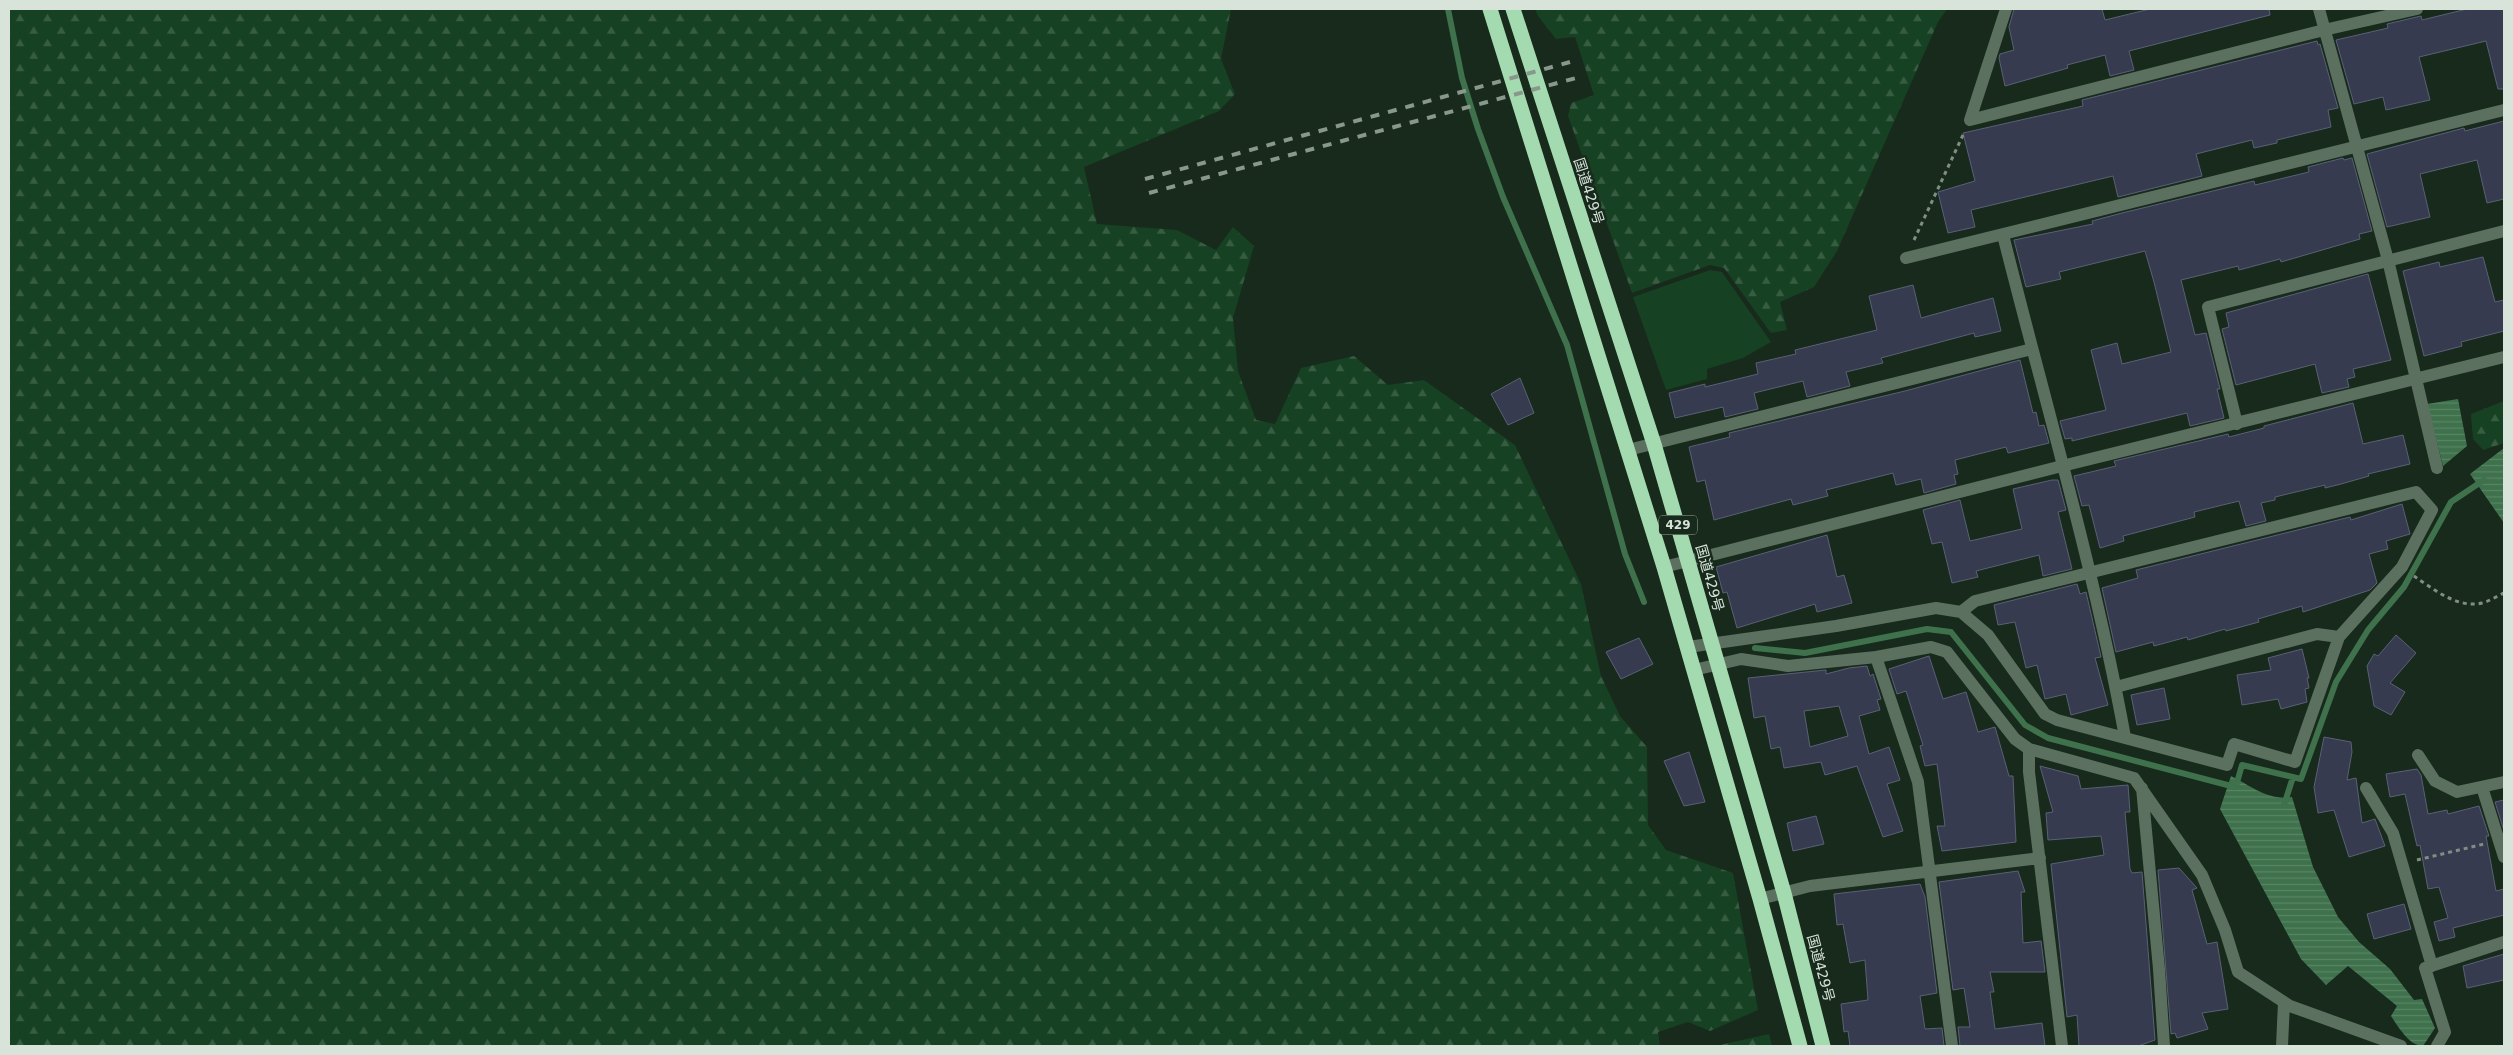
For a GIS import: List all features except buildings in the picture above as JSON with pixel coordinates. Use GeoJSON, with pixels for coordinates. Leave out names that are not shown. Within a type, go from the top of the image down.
{"type":"FeatureCollection","features":[{"type":"Feature","properties":{"kind":"highway","name":"429"},"geometry":{"type":"LineString","coordinates":[[1490,9],[1688,647],[1800,1046]]}},
{"type":"Feature","properties":{"kind":"highway","name":"国道429号"},"geometry":{"type":"LineString","coordinates":[[1513,9],[1654,444],[1716,664],[1784,893],[1823,1046]]}},
{"type":"Feature","properties":{"kind":"street"},"geometry":{"type":"LineString","coordinates":[[1970,120],[2006,9]]}},
{"type":"Feature","properties":{"kind":"street"},"geometry":{"type":"LineString","coordinates":[[2319,9],[2388,260],[2437,468]]}},
{"type":"Feature","properties":{"kind":"street"},"geometry":{"type":"LineString","coordinates":[[1970,120],[2324,30],[2416,9]]}},
{"type":"Feature","properties":{"kind":"street"},"geometry":{"type":"LineString","coordinates":[[1906,258],[2504,110]]}},
{"type":"Feature","properties":{"kind":"street"},"geometry":{"type":"LineString","coordinates":[[2237,424],[2208,307],[2504,231]]}},
{"type":"Feature","properties":{"kind":"street"},"geometry":{"type":"LineString","coordinates":[[2003,235],[2116,687],[2125,737]]}},
{"type":"Feature","properties":{"kind":"street"},"geometry":{"type":"LineString","coordinates":[[1628,450],[2032,349]]}},
{"type":"Feature","properties":{"kind":"street"},"geometry":{"type":"LineString","coordinates":[[1664,567],[2504,357]]}},
{"type":"Feature","properties":{"kind":"street"},"geometry":{"type":"LineString","coordinates":[[1688,647],[1711,642],[1836,626],[1936,608],[1961,612],[1988,635],[2045,714],[2057,720],[2227,766],[2234,744],[2295,762],[2339,637],[2402,567],[2432,510],[2416,492],[1974,602],[1961,612]]}},
{"type":"Feature","properties":{"kind":"street"},"geometry":{"type":"LineString","coordinates":[[2116,687],[2317,634],[2339,637]]}},
{"type":"Feature","properties":{"kind":"street"},"geometry":{"type":"LineString","coordinates":[[1694,670],[1741,659],[1788,666],[1876,657],[1931,647],[1947,652],[2015,738],[2029,749],[2134,778],[2202,875],[2225,930],[2238,972],[2290,1006],[2401,1046]]}},
{"type":"Feature","properties":{"kind":"street"},"geometry":{"type":"LineString","coordinates":[[1876,657],[1918,782],[1952,1046]]}},
{"type":"Feature","properties":{"kind":"street"},"geometry":{"type":"LineString","coordinates":[[2029,749],[2029,772],[2062,1046]]}},
{"type":"Feature","properties":{"kind":"street"},"geometry":{"type":"LineString","coordinates":[[2418,755],[2435,781],[2457,792],[2504,782]]}},
{"type":"Feature","properties":{"kind":"street"},"geometry":{"type":"LineString","coordinates":[[2482,787],[2504,857]]}},
{"type":"Feature","properties":{"kind":"street"},"geometry":{"type":"LineString","coordinates":[[2142,788],[2159,969],[2164,1046]]}},
{"type":"Feature","properties":{"kind":"street"},"geometry":{"type":"LineString","coordinates":[[2366,788],[2393,832],[2432,966]]}},
{"type":"Feature","properties":{"kind":"street"},"geometry":{"type":"LineString","coordinates":[[1760,899],[1810,886],[1930,873],[2040,858]]}},
{"type":"Feature","properties":{"kind":"street"},"geometry":{"type":"LineString","coordinates":[[2438,1043],[2445,1032],[2425,968],[2504,942]]}},
{"type":"Feature","properties":{"kind":"street"},"geometry":{"type":"LineString","coordinates":[[2282,1046],[2284,1002]]}},
{"type":"Feature","properties":{"kind":"path"},"geometry":{"type":"LineString","coordinates":[[1906,258],[1970,120]]}},
{"type":"Feature","properties":{"kind":"path"},"geometry":{"type":"LineString","coordinates":[[2420,580],[2460,602],[2481,603],[2504,593]]}},
{"type":"Feature","properties":{"kind":"path"},"geometry":{"type":"LineString","coordinates":[[2402,863],[2499,841]]}},
{"type":"Feature","properties":{"kind":"green space"},"geometry":{"type":"Polygon","coordinates":[[[9,9],[1231,9],[1221,59],[1235,94],[1219,111],[1084,167],[1097,224],[1177,230],[1216,250],[1233,227],[1254,246],[1233,318],[1238,371],[1256,420],[1275,424],[1301,368],[1354,356],[1388,385],[1424,380],[1515,445],[1581,584],[1601,676],[1620,716],[1647,747],[1648,825],[1666,850],[1733,873],[1758,1010],[1710,1031],[1688,1022],[1658,1032],[1660,1046],[9,1046],[9,9]]]}},
{"type":"Feature","properties":{"kind":"green space"},"geometry":{"type":"Polygon","coordinates":[[[1535,9],[1947,9],[1938,22],[1837,251],[1814,287],[1780,302],[1787,330],[1771,333],[1724,268],[1710,265],[1632,293],[1568,116],[1571,103],[1594,95],[1575,37],[1556,39],[1538,16],[1535,9]]]}},
{"type":"Feature","properties":{"kind":"green space"},"geometry":{"type":"Polygon","coordinates":[[[1710,270],[1722,272],[1771,342],[1743,358],[1707,369],[1707,379],[1666,390],[1633,297],[1710,270]]]}},
{"type":"Feature","properties":{"kind":"green space"},"geometry":{"type":"Polygon","coordinates":[[[2504,401],[2504,443],[2483,450],[2473,439],[2471,414],[2504,401]]]}},
{"type":"Feature","properties":{"kind":"green space"},"geometry":{"type":"Polygon","coordinates":[[[1769,1034],[1772,1046],[1719,1046],[1720,1045],[1769,1034]]]}},
{"type":"Feature","properties":{"kind":"shaded area"},"geometry":{"type":"Polygon","coordinates":[[[2458,399],[2467,446],[2443,466],[2427,404],[2458,399]]]}},
{"type":"Feature","properties":{"kind":"shaded area"},"geometry":{"type":"Polygon","coordinates":[[[2504,448],[2504,523],[2470,474],[2504,448]]]}},
{"type":"Feature","properties":{"kind":"shaded area"},"geometry":{"type":"Polygon","coordinates":[[[2231,776],[2268,795],[2284,798],[2292,797],[2313,867],[2338,917],[2359,942],[2390,969],[2414,1000],[2422,999],[2435,1028],[2423,1046],[2413,1043],[2391,1016],[2397,1006],[2348,966],[2326,985],[2301,959],[2220,809],[2231,776]]]}},
{"type":"Feature","properties":{"kind":"waterway"},"geometry":{"type":"LineString","coordinates":[[1448,9],[1462,78],[1478,129],[1503,197],[1567,345],[1625,554],[1644,602]]}},
{"type":"Feature","properties":{"kind":"waterway"},"geometry":{"type":"LineString","coordinates":[[2236,786],[2242,765],[2301,779],[2336,682],[2368,630],[2404,587],[2451,502],[2484,480]]}},
{"type":"Feature","properties":{"kind":"waterway"},"geometry":{"type":"LineString","coordinates":[[1755,648],[1805,653],[1927,629],[1951,632],[2025,725],[2048,738],[2235,787]]}},
{"type":"Feature","properties":{"kind":"waterway"},"geometry":{"type":"LineString","coordinates":[[2284,805],[2293,777]]}},
{"type":"Feature","properties":{"kind":"railway"},"geometry":{"type":"LineString","coordinates":[[1145,179],[1570,62]]}},
{"type":"Feature","properties":{"kind":"railway"},"geometry":{"type":"LineString","coordinates":[[1149,193],[1576,78]]}}]}
